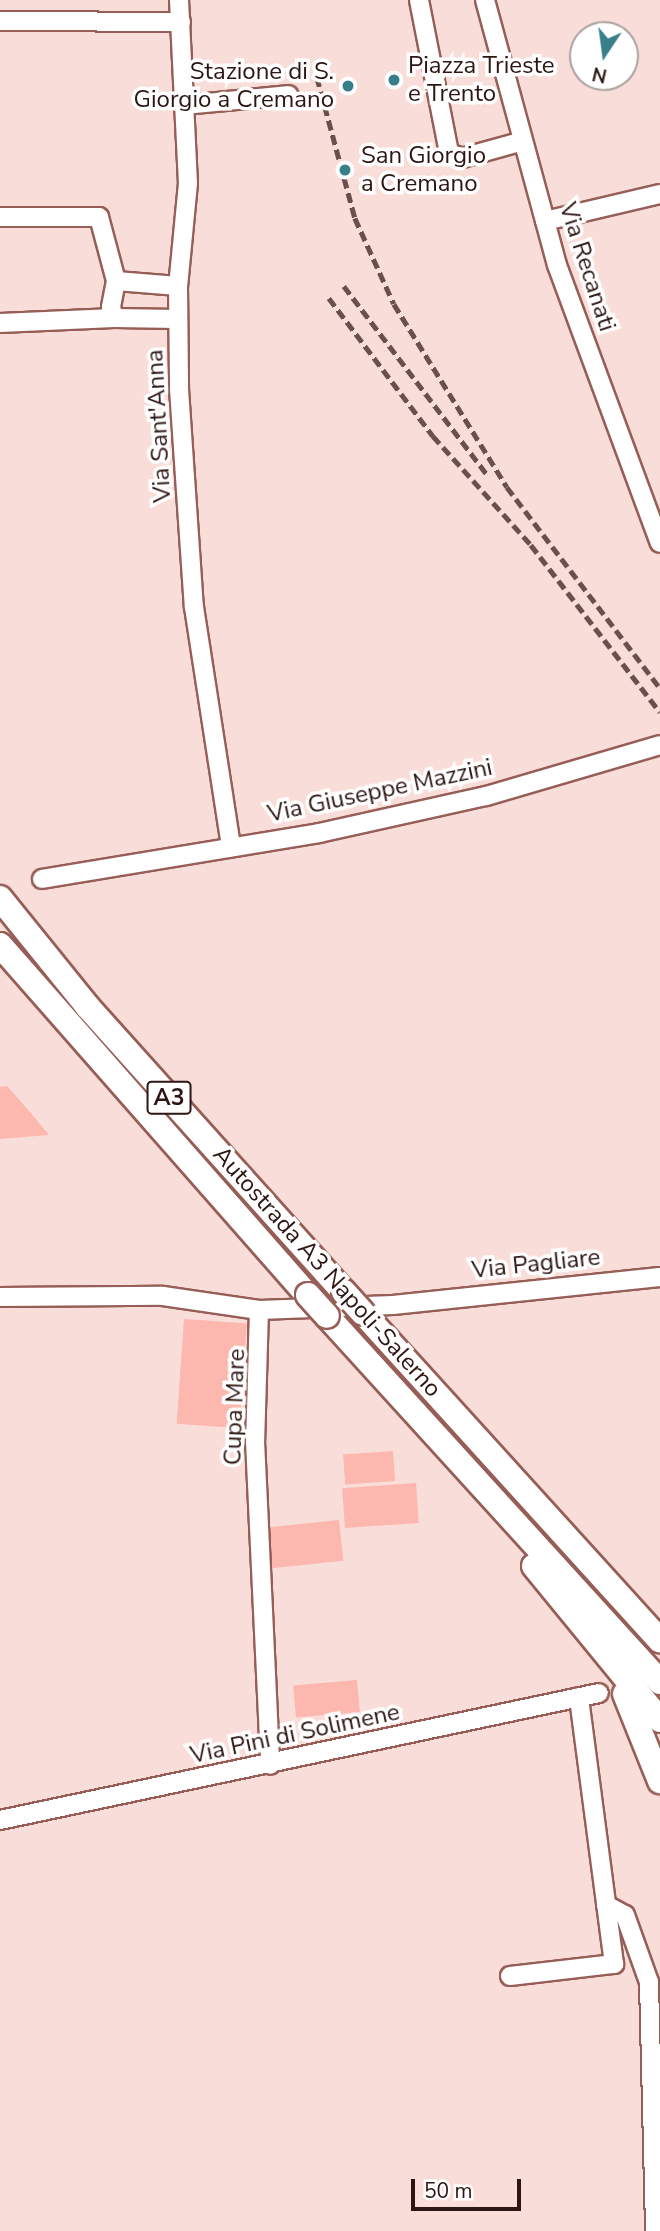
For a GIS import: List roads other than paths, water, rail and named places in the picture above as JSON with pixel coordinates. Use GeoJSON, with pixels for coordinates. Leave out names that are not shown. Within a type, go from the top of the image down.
{"type":"FeatureCollection","features":[{"type":"Feature","properties":{"kind":"highway","name":"Autostrada A3 Napoli-Salerno"},"geometry":{"type":"LineString","coordinates":[[0,898],[87,1006],[660,1640]]}},
{"type":"Feature","properties":{"kind":"highway","name":"Autostrada A3 Napoli-Salerno"},"geometry":{"type":"LineString","coordinates":[[0,945],[308,1295],[660,1682]]}},
{"type":"Feature","properties":{"kind":"highway"},"geometry":{"type":"LineString","coordinates":[[463,1465],[590,1636],[660,1720]]}},
{"type":"Feature","properties":{"kind":"highway"},"geometry":{"type":"LineString","coordinates":[[590,1636],[639,1719],[660,1781]]}},
{"type":"Feature","properties":{"kind":"street","name":"Via Sant'Anna"},"geometry":{"type":"LineString","coordinates":[[179,0],[188,183],[178,286],[178,318],[194,607],[231,847]]}},
{"type":"Feature","properties":{"kind":"street"},"geometry":{"type":"LineString","coordinates":[[419,0],[449,153],[462,158],[523,141]]}},
{"type":"Feature","properties":{"kind":"street","name":"Via Recanati"},"geometry":{"type":"LineString","coordinates":[[485,0],[545,221],[660,543]]}},
{"type":"Feature","properties":{"kind":"street"},"geometry":{"type":"LineString","coordinates":[[0,21],[181,22]]}},
{"type":"Feature","properties":{"kind":"street"},"geometry":{"type":"LineString","coordinates":[[186,105],[289,95]]}},
{"type":"Feature","properties":{"kind":"street"},"geometry":{"type":"LineString","coordinates":[[545,221],[660,194]]}},
{"type":"Feature","properties":{"kind":"street"},"geometry":{"type":"LineString","coordinates":[[0,217],[99,217],[116,281],[114,318]]}},
{"type":"Feature","properties":{"kind":"street"},"geometry":{"type":"LineString","coordinates":[[116,281],[178,286]]}},
{"type":"Feature","properties":{"kind":"street"},"geometry":{"type":"LineString","coordinates":[[0,323],[178,318]]}},
{"type":"Feature","properties":{"kind":"street","name":"Via Giuseppe Mazzini"},"geometry":{"type":"LineString","coordinates":[[42,879],[231,847],[486,796],[660,745]]}},
{"type":"Feature","properties":{"kind":"street","name":"Via Pagliare"},"geometry":{"type":"LineString","coordinates":[[259,1310],[417,1303],[660,1277]]}},
{"type":"Feature","properties":{"kind":"street"},"geometry":{"type":"LineString","coordinates":[[0,1297],[163,1296],[259,1310]]}},
{"type":"Feature","properties":{"kind":"street","name":"Cupa Mare"},"geometry":{"type":"LineString","coordinates":[[259,1310],[255,1441],[270,1765]]}},
{"type":"Feature","properties":{"kind":"street","name":"Via Pini di Solimene"},"geometry":{"type":"LineString","coordinates":[[0,1820],[270,1765],[599,1693]]}},
{"type":"Feature","properties":{"kind":"street"},"geometry":{"type":"LineString","coordinates":[[510,1976],[614,1964],[579,1698]]}},
{"type":"Feature","properties":{"kind":"street"},"geometry":{"type":"LineString","coordinates":[[606,1905],[625,1915],[654,1983],[656,2231]]}},
{"type":"Feature","properties":{"kind":"railway"},"geometry":{"type":"LineString","coordinates":[[317,77],[355,218],[394,304],[507,487],[660,688]]}},
{"type":"Feature","properties":{"kind":"railway"},"geometry":{"type":"LineString","coordinates":[[344,286],[488,476]]}},
{"type":"Feature","properties":{"kind":"railway"},"geometry":{"type":"LineString","coordinates":[[329,298],[433,436],[531,545],[660,712]]}},
{"type":"Feature","properties":{"kind":"place","name":"Piazza Trieste e Trento"},"geometry":{"type":"Point","coordinates":[394,80]}},
{"type":"Feature","properties":{"kind":"place","name":"Stazione di S. Giorgio a Cremano"},"geometry":{"type":"Point","coordinates":[348,86]}},
{"type":"Feature","properties":{"kind":"place","name":"San Giorgio a Cremano"},"geometry":{"type":"Point","coordinates":[345,170]}}]}
